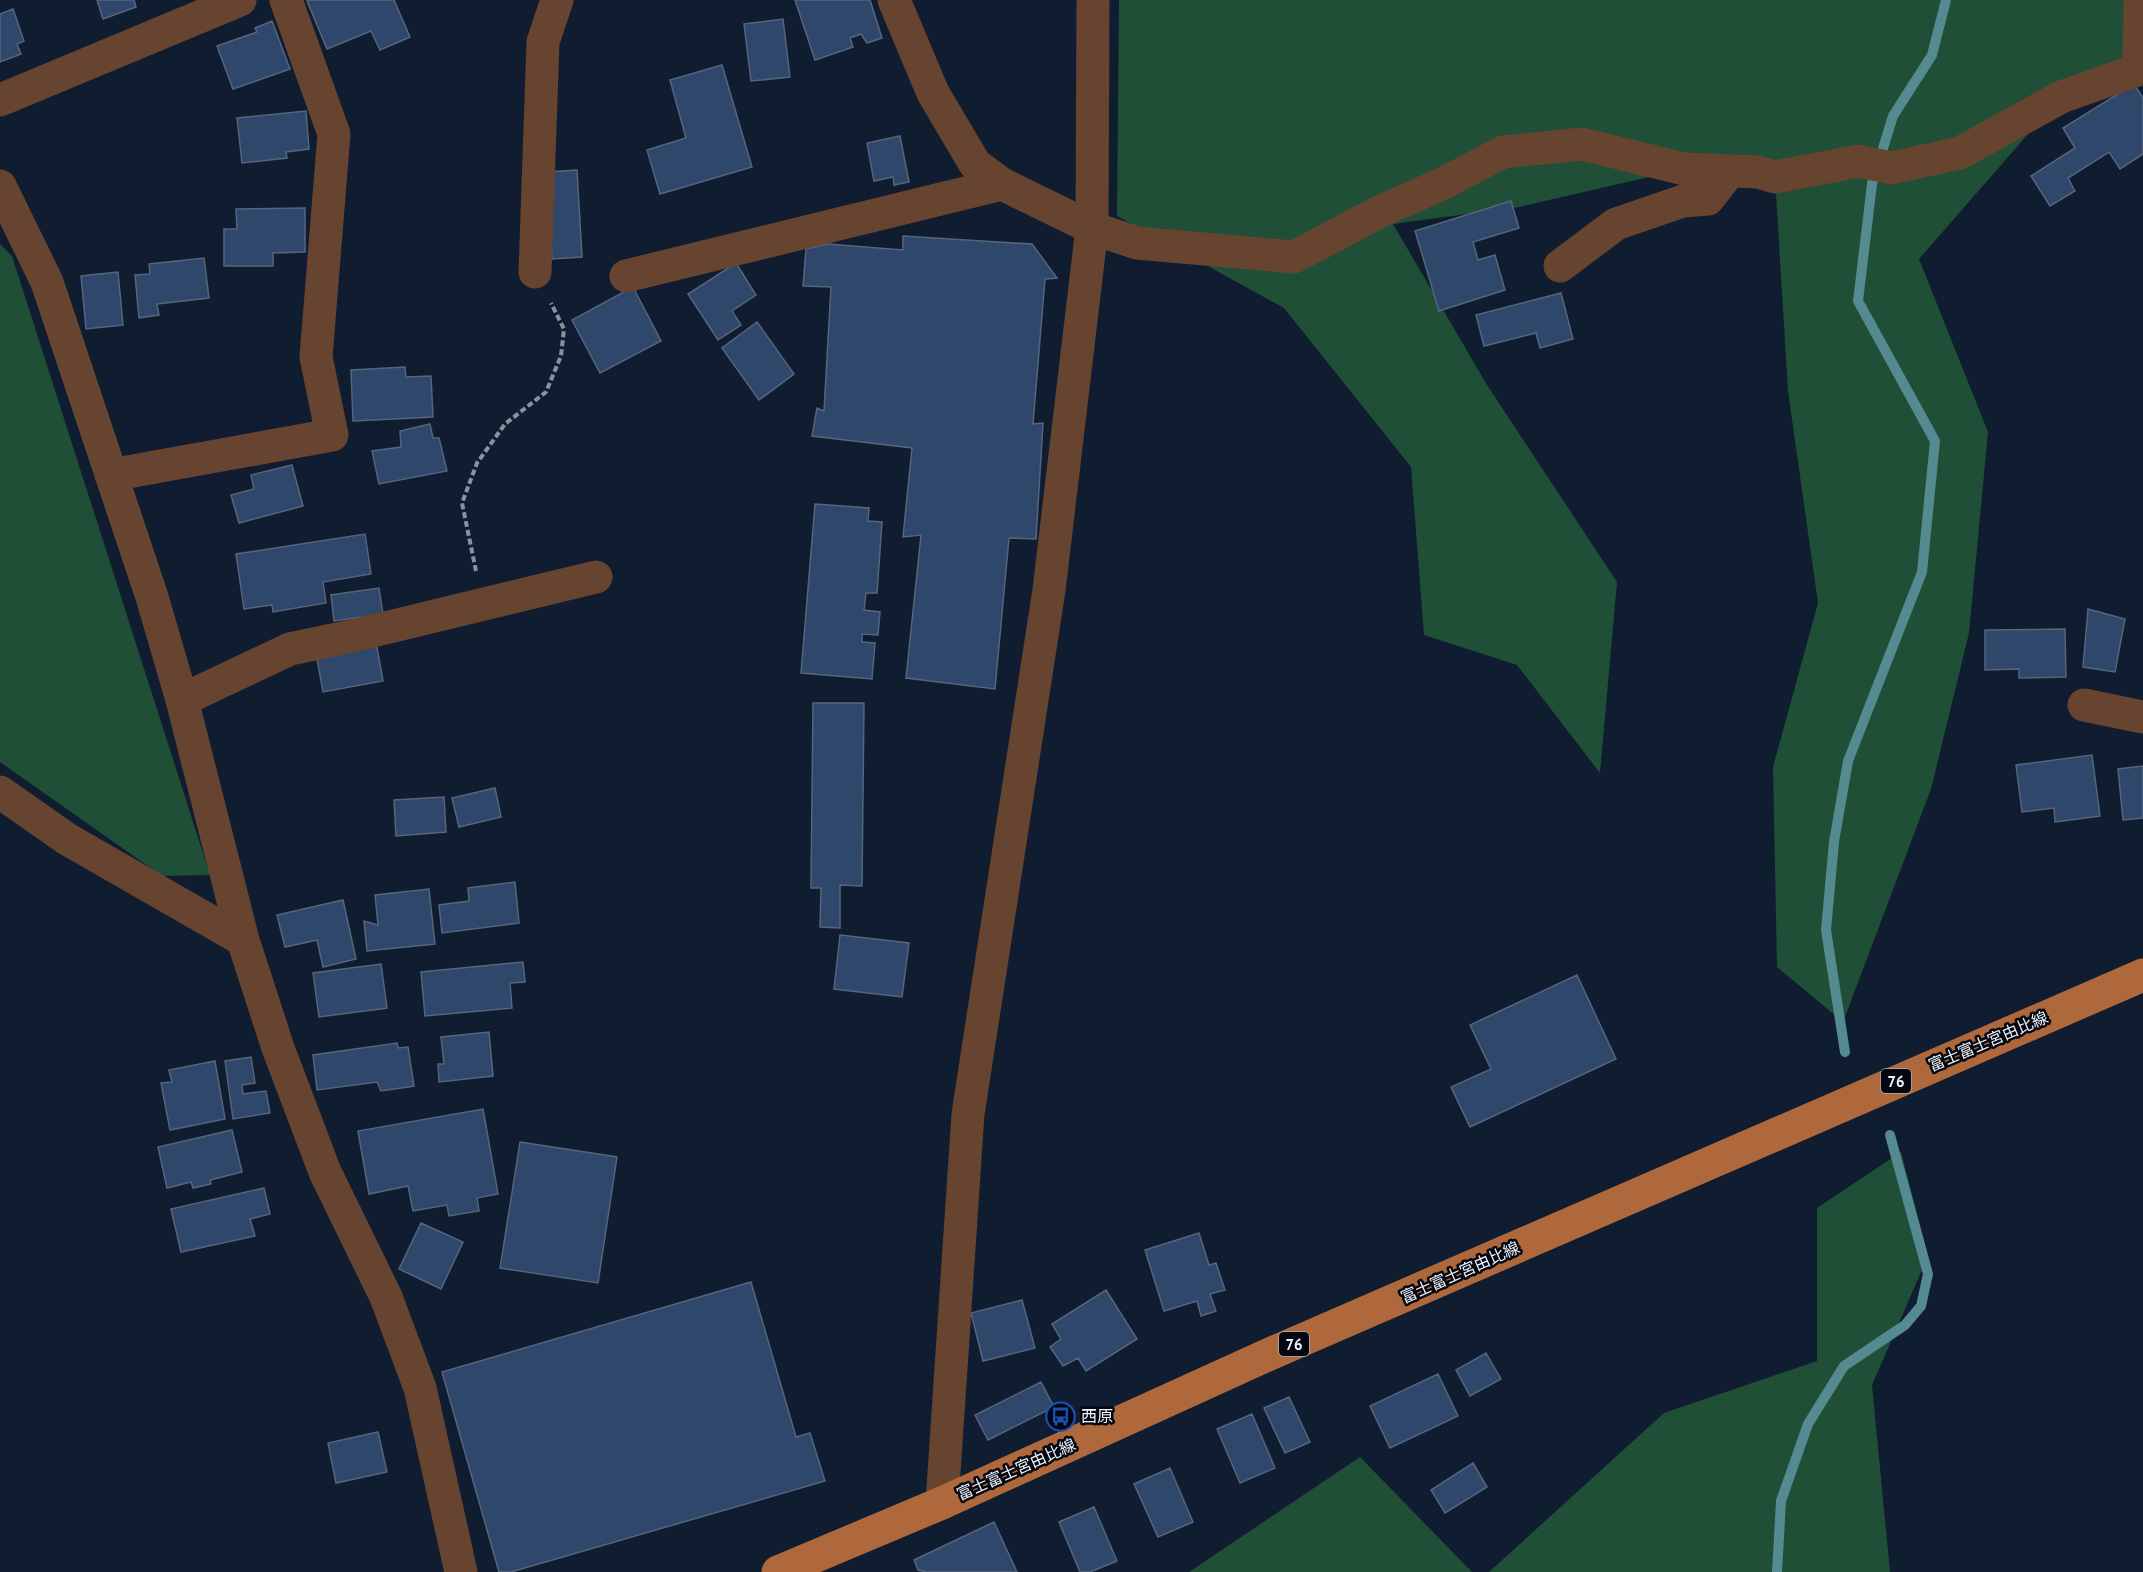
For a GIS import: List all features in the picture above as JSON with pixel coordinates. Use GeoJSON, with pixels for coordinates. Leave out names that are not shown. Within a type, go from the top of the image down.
{"type":"FeatureCollection","features":[{"type":"Feature","properties":{"kind":"main road","name":"富士富士宮由比線"},"geometry":{"type":"LineString","coordinates":[[778,1572],[942,1503],[1272,1353],[2143,975]]}},
{"type":"Feature","properties":{"kind":"street"},"geometry":{"type":"LineString","coordinates":[[0,100],[240,0]]}},
{"type":"Feature","properties":{"kind":"street"},"geometry":{"type":"LineString","coordinates":[[111,475],[332,435],[316,357],[334,134],[286,0]]}},
{"type":"Feature","properties":{"kind":"street"},"geometry":{"type":"LineString","coordinates":[[535,273],[543,42],[557,0]]}},
{"type":"Feature","properties":{"kind":"street"},"geometry":{"type":"LineString","coordinates":[[894,0],[933,93],[975,164],[1002,184],[1092,228],[1137,243],[1294,257],[1379,212],[1442,184],[1503,152],[1582,144],[1684,169],[1758,172],[1775,177],[1859,161],[1891,168],[1960,153],[2061,97],[2141,68],[2140,0]]}},
{"type":"Feature","properties":{"kind":"street"},"geometry":{"type":"LineString","coordinates":[[942,1503],[968,1114],[1049,590],[1092,228],[1093,0]]}},
{"type":"Feature","properties":{"kind":"street"},"geometry":{"type":"LineString","coordinates":[[1560,266],[1616,224],[1683,201],[1708,199],[1730,171]]}},
{"type":"Feature","properties":{"kind":"street"},"geometry":{"type":"LineString","coordinates":[[626,276],[1002,184]]}},
{"type":"Feature","properties":{"kind":"street"},"geometry":{"type":"LineString","coordinates":[[0,186],[47,282],[152,597],[182,700],[243,940],[279,1048],[325,1172],[386,1297],[420,1388],[461,1572]]}},
{"type":"Feature","properties":{"kind":"street"},"geometry":{"type":"LineString","coordinates":[[182,700],[290,649],[596,577]]}},
{"type":"Feature","properties":{"kind":"street"},"geometry":{"type":"LineString","coordinates":[[2084,705],[2143,717]]}},
{"type":"Feature","properties":{"kind":"street"},"geometry":{"type":"LineString","coordinates":[[0,792],[67,839],[243,940]]}},
{"type":"Feature","properties":{"kind":"path"},"geometry":{"type":"LineString","coordinates":[[482,603],[462,503],[477,463],[505,424],[546,392],[561,356],[564,329],[535,273]]}},
{"type":"Feature","properties":{"kind":"green space"},"geometry":{"type":"Polygon","coordinates":[[[1119,0],[2136,0],[2135,56],[2071,85],[1919,259],[1988,432],[1969,633],[1931,789],[1843,1022],[1777,967],[1773,767],[1818,603],[1788,391],[1775,177],[1684,169],[1519,207],[1393,224],[1487,385],[1617,582],[1600,773],[1517,665],[1424,635],[1411,467],[1284,308],[1117,216],[1119,0]]]}},
{"type":"Feature","properties":{"kind":"green space"},"geometry":{"type":"Polygon","coordinates":[[[0,244],[12,256],[210,875],[162,876],[0,762],[0,244]]]}},
{"type":"Feature","properties":{"kind":"green space"},"geometry":{"type":"Polygon","coordinates":[[[1901,1152],[1928,1256],[1872,1385],[1890,1572],[1489,1572],[1664,1413],[1817,1361],[1817,1208],[1901,1152]]]}},
{"type":"Feature","properties":{"kind":"green space"},"geometry":{"type":"Polygon","coordinates":[[[1360,1457],[1472,1572],[1189,1572],[1360,1457]]]}},
{"type":"Feature","properties":{"kind":"building"},"geometry":{"type":"Polygon","coordinates":[[[97,0],[134,0],[136,7],[103,19],[97,0]]]}},
{"type":"Feature","properties":{"kind":"building"},"geometry":{"type":"Polygon","coordinates":[[[394,0],[410,37],[380,50],[371,31],[327,49],[307,1],[394,0]]]}},
{"type":"Feature","properties":{"kind":"building"},"geometry":{"type":"Polygon","coordinates":[[[795,0],[870,0],[882,38],[867,43],[861,34],[850,38],[853,47],[815,60],[795,0]]]}},
{"type":"Feature","properties":{"kind":"building"},"geometry":{"type":"Polygon","coordinates":[[[13,9],[24,41],[17,44],[21,54],[0,62],[0,14],[13,9]]]}},
{"type":"Feature","properties":{"kind":"building"},"geometry":{"type":"Polygon","coordinates":[[[783,19],[790,77],[751,81],[744,24],[783,19]]]}},
{"type":"Feature","properties":{"kind":"building"},"geometry":{"type":"Polygon","coordinates":[[[272,21],[290,69],[233,89],[217,46],[257,32],[255,28],[272,21]]]}},
{"type":"Feature","properties":{"kind":"building"},"geometry":{"type":"Polygon","coordinates":[[[722,65],[752,167],[660,194],[647,150],[686,138],[670,80],[722,65]]]}},
{"type":"Feature","properties":{"kind":"building"},"geometry":{"type":"Polygon","coordinates":[[[2134,84],[2143,98],[2143,154],[2120,169],[2109,152],[2068,178],[2075,191],[2050,206],[2031,176],[2075,148],[2063,128],[2134,84]]]}},
{"type":"Feature","properties":{"kind":"building"},"geometry":{"type":"Polygon","coordinates":[[[306,111],[309,149],[286,152],[287,158],[242,163],[237,118],[306,111]]]}},
{"type":"Feature","properties":{"kind":"building"},"geometry":{"type":"Polygon","coordinates":[[[900,136],[909,182],[894,185],[893,177],[874,181],[867,143],[900,136]]]}},
{"type":"Feature","properties":{"kind":"building"},"geometry":{"type":"Polygon","coordinates":[[[577,170],[582,257],[552,259],[547,172],[577,170]]]}},
{"type":"Feature","properties":{"kind":"building"},"geometry":{"type":"Polygon","coordinates":[[[1511,201],[1519,228],[1473,242],[1478,260],[1495,255],[1505,290],[1439,311],[1415,231],[1511,201]]]}},
{"type":"Feature","properties":{"kind":"building"},"geometry":{"type":"Polygon","coordinates":[[[305,208],[305,252],[273,253],[273,266],[224,266],[224,229],[237,229],[236,209],[305,208]]]}},
{"type":"Feature","properties":{"kind":"building"},"geometry":{"type":"Polygon","coordinates":[[[903,236],[1032,244],[1057,278],[1045,279],[1033,424],[1043,423],[1036,539],[1009,538],[995,689],[906,678],[921,535],[903,537],[912,448],[812,436],[817,408],[824,411],[831,287],[803,286],[806,249],[828,244],[903,250],[903,236]]]}},
{"type":"Feature","properties":{"kind":"building"},"geometry":{"type":"Polygon","coordinates":[[[204,258],[209,298],[157,304],[159,315],[139,318],[135,275],[150,274],[149,264],[204,258]]]}},
{"type":"Feature","properties":{"kind":"building"},"geometry":{"type":"Polygon","coordinates":[[[736,263],[756,295],[732,311],[741,325],[718,340],[688,294],[736,263]]]}},
{"type":"Feature","properties":{"kind":"building"},"geometry":{"type":"Polygon","coordinates":[[[118,272],[123,325],[86,329],[81,276],[118,272]]]}},
{"type":"Feature","properties":{"kind":"building"},"geometry":{"type":"Polygon","coordinates":[[[633,287],[661,341],[600,373],[572,320],[633,287]]]}},
{"type":"Feature","properties":{"kind":"building"},"geometry":{"type":"Polygon","coordinates":[[[1561,293],[1573,339],[1540,348],[1536,333],[1484,346],[1476,315],[1561,293]]]}},
{"type":"Feature","properties":{"kind":"building"},"geometry":{"type":"Polygon","coordinates":[[[757,322],[794,374],[759,400],[722,348],[757,322]]]}},
{"type":"Feature","properties":{"kind":"building"},"geometry":{"type":"Polygon","coordinates":[[[405,367],[406,377],[431,376],[433,417],[353,421],[351,370],[405,367]]]}},
{"type":"Feature","properties":{"kind":"building"},"geometry":{"type":"Polygon","coordinates":[[[430,424],[433,438],[439,438],[447,471],[379,484],[372,451],[401,447],[400,431],[430,424]]]}},
{"type":"Feature","properties":{"kind":"building"},"geometry":{"type":"Polygon","coordinates":[[[292,465],[303,506],[239,523],[231,495],[254,489],[251,475],[292,465]]]}},
{"type":"Feature","properties":{"kind":"building"},"geometry":{"type":"Polygon","coordinates":[[[815,504],[869,508],[868,521],[882,522],[877,593],[866,593],[864,610],[880,612],[878,635],[862,634],[862,642],[875,643],[872,679],[801,673],[815,504]]]}},
{"type":"Feature","properties":{"kind":"building"},"geometry":{"type":"Polygon","coordinates":[[[365,534],[371,574],[323,582],[326,603],[273,612],[272,605],[244,609],[236,554],[365,534]]]}},
{"type":"Feature","properties":{"kind":"building"},"geometry":{"type":"Polygon","coordinates":[[[379,588],[383,614],[334,621],[331,595],[379,588]]]}},
{"type":"Feature","properties":{"kind":"building"},"geometry":{"type":"Polygon","coordinates":[[[2088,609],[2125,619],[2115,672],[2083,667],[2088,609]]]}},
{"type":"Feature","properties":{"kind":"building"},"geometry":{"type":"Polygon","coordinates":[[[2065,629],[2066,677],[2019,678],[2019,669],[1985,670],[1985,630],[2065,629]]]}},
{"type":"Feature","properties":{"kind":"building"},"geometry":{"type":"Polygon","coordinates":[[[376,642],[383,681],[323,692],[316,653],[376,642]]]}},
{"type":"Feature","properties":{"kind":"building"},"geometry":{"type":"Polygon","coordinates":[[[813,703],[864,703],[862,886],[840,885],[840,928],[820,927],[821,888],[811,888],[813,703]]]}},
{"type":"Feature","properties":{"kind":"building"},"geometry":{"type":"Polygon","coordinates":[[[2092,755],[2100,816],[2055,822],[2054,808],[2022,812],[2016,765],[2092,755]]]}},
{"type":"Feature","properties":{"kind":"building"},"geometry":{"type":"Polygon","coordinates":[[[2143,766],[2143,818],[2123,820],[2118,769],[2143,766]]]}},
{"type":"Feature","properties":{"kind":"building"},"geometry":{"type":"Polygon","coordinates":[[[495,788],[501,817],[459,827],[452,798],[495,788]]]}},
{"type":"Feature","properties":{"kind":"building"},"geometry":{"type":"Polygon","coordinates":[[[444,797],[446,832],[396,836],[394,800],[444,797]]]}},
{"type":"Feature","properties":{"kind":"building"},"geometry":{"type":"Polygon","coordinates":[[[515,882],[519,923],[442,933],[439,905],[469,901],[468,888],[515,882]]]}},
{"type":"Feature","properties":{"kind":"building"},"geometry":{"type":"Polygon","coordinates":[[[429,889],[435,944],[367,951],[364,921],[378,925],[375,895],[429,889]]]}},
{"type":"Feature","properties":{"kind":"building"},"geometry":{"type":"Polygon","coordinates":[[[343,900],[356,959],[323,967],[317,940],[285,947],[277,915],[343,900]]]}},
{"type":"Feature","properties":{"kind":"building"},"geometry":{"type":"Polygon","coordinates":[[[840,935],[909,943],[902,997],[834,989],[840,935]]]}},
{"type":"Feature","properties":{"kind":"building"},"geometry":{"type":"Polygon","coordinates":[[[523,962],[525,982],[510,983],[512,1008],[425,1016],[421,972],[523,962]]]}},
{"type":"Feature","properties":{"kind":"building"},"geometry":{"type":"Polygon","coordinates":[[[381,964],[387,1008],[319,1017],[313,973],[381,964]]]}},
{"type":"Feature","properties":{"kind":"building"},"geometry":{"type":"Polygon","coordinates":[[[1577,975],[1616,1059],[1470,1127],[1451,1087],[1491,1069],[1470,1025],[1577,975]]]}},
{"type":"Feature","properties":{"kind":"building"},"geometry":{"type":"Polygon","coordinates":[[[489,1032],[493,1076],[439,1082],[438,1064],[444,1064],[441,1037],[489,1032]]]}},
{"type":"Feature","properties":{"kind":"building"},"geometry":{"type":"Polygon","coordinates":[[[397,1043],[398,1048],[408,1047],[414,1086],[381,1091],[377,1082],[317,1090],[313,1055],[397,1043]]]}},
{"type":"Feature","properties":{"kind":"building"},"geometry":{"type":"Polygon","coordinates":[[[251,1057],[255,1083],[242,1085],[243,1094],[266,1091],[270,1113],[233,1119],[225,1061],[251,1057]]]}},
{"type":"Feature","properties":{"kind":"building"},"geometry":{"type":"Polygon","coordinates":[[[215,1061],[225,1119],[170,1130],[161,1083],[172,1082],[169,1070],[215,1061]]]}},
{"type":"Feature","properties":{"kind":"building"},"geometry":{"type":"Polygon","coordinates":[[[483,1109],[498,1194],[477,1198],[479,1211],[449,1216],[447,1205],[413,1211],[408,1186],[369,1194],[358,1131],[483,1109]]]}},
{"type":"Feature","properties":{"kind":"building"},"geometry":{"type":"Polygon","coordinates":[[[232,1130],[242,1172],[210,1180],[211,1184],[193,1188],[191,1182],[167,1188],[158,1147],[232,1130]]]}},
{"type":"Feature","properties":{"kind":"building"},"geometry":{"type":"Polygon","coordinates":[[[520,1142],[617,1157],[598,1283],[500,1268],[520,1142]]]}},
{"type":"Feature","properties":{"kind":"building"},"geometry":{"type":"Polygon","coordinates":[[[264,1188],[270,1214],[250,1219],[255,1236],[181,1252],[171,1209],[264,1188]]]}},
{"type":"Feature","properties":{"kind":"building"},"geometry":{"type":"Polygon","coordinates":[[[421,1223],[463,1242],[441,1289],[399,1269],[421,1223]]]}},
{"type":"Feature","properties":{"kind":"building"},"geometry":{"type":"Polygon","coordinates":[[[1199,1233],[1209,1265],[1216,1263],[1225,1290],[1210,1294],[1216,1311],[1201,1316],[1197,1301],[1164,1311],[1145,1250],[1199,1233]]]}},
{"type":"Feature","properties":{"kind":"building"},"geometry":{"type":"Polygon","coordinates":[[[751,1282],[796,1437],[810,1433],[825,1481],[511,1572],[499,1572],[442,1372],[751,1282]]]}},
{"type":"Feature","properties":{"kind":"building"},"geometry":{"type":"Polygon","coordinates":[[[1106,1290],[1137,1339],[1086,1371],[1078,1358],[1063,1366],[1050,1347],[1061,1339],[1052,1324],[1106,1290]]]}},
{"type":"Feature","properties":{"kind":"building"},"geometry":{"type":"Polygon","coordinates":[[[1022,1300],[1035,1348],[983,1361],[971,1313],[1022,1300]]]}},
{"type":"Feature","properties":{"kind":"building"},"geometry":{"type":"Polygon","coordinates":[[[1486,1353],[1501,1379],[1470,1396],[1456,1370],[1486,1353]]]}},
{"type":"Feature","properties":{"kind":"building"},"geometry":{"type":"Polygon","coordinates":[[[1438,1374],[1458,1416],[1390,1448],[1370,1406],[1438,1374]]]}},
{"type":"Feature","properties":{"kind":"building"},"geometry":{"type":"Polygon","coordinates":[[[1041,1382],[1054,1407],[988,1440],[975,1415],[1041,1382]]]}},
{"type":"Feature","properties":{"kind":"building"},"geometry":{"type":"Polygon","coordinates":[[[1289,1397],[1310,1442],[1285,1453],[1264,1408],[1289,1397]]]}},
{"type":"Feature","properties":{"kind":"building"},"geometry":{"type":"Polygon","coordinates":[[[1252,1414],[1275,1468],[1240,1483],[1217,1429],[1252,1414]]]}},
{"type":"Feature","properties":{"kind":"building"},"geometry":{"type":"Polygon","coordinates":[[[378,1432],[387,1472],[336,1483],[328,1443],[378,1432]]]}},
{"type":"Feature","properties":{"kind":"building"},"geometry":{"type":"Polygon","coordinates":[[[1473,1463],[1487,1487],[1445,1513],[1431,1490],[1473,1463]]]}},
{"type":"Feature","properties":{"kind":"building"},"geometry":{"type":"Polygon","coordinates":[[[1170,1468],[1193,1522],[1158,1537],[1134,1484],[1170,1468]]]}},
{"type":"Feature","properties":{"kind":"building"},"geometry":{"type":"Polygon","coordinates":[[[1094,1507],[1117,1561],[1090,1572],[1080,1572],[1059,1522],[1094,1507]]]}},
{"type":"Feature","properties":{"kind":"building"},"geometry":{"type":"Polygon","coordinates":[[[994,1522],[1017,1572],[926,1572],[918,1570],[914,1560],[994,1522]]]}},
{"type":"Feature","properties":{"kind":"waterway"},"geometry":{"type":"LineString","coordinates":[[1845,1052],[1826,930],[1834,842],[1848,761],[1922,572],[1935,441],[1858,301],[1872,184],[1893,116],[1932,55],[1946,0]]}},
{"type":"Feature","properties":{"kind":"waterway"},"geometry":{"type":"LineString","coordinates":[[1777,1572],[1781,1501],[1808,1424],[1844,1366],[1905,1325],[1921,1306],[1928,1274],[1890,1135]]}},
{"type":"Feature","properties":{"kind":"place","name":"西原"},"geometry":{"type":"Point","coordinates":[1060,1416]}}]}
